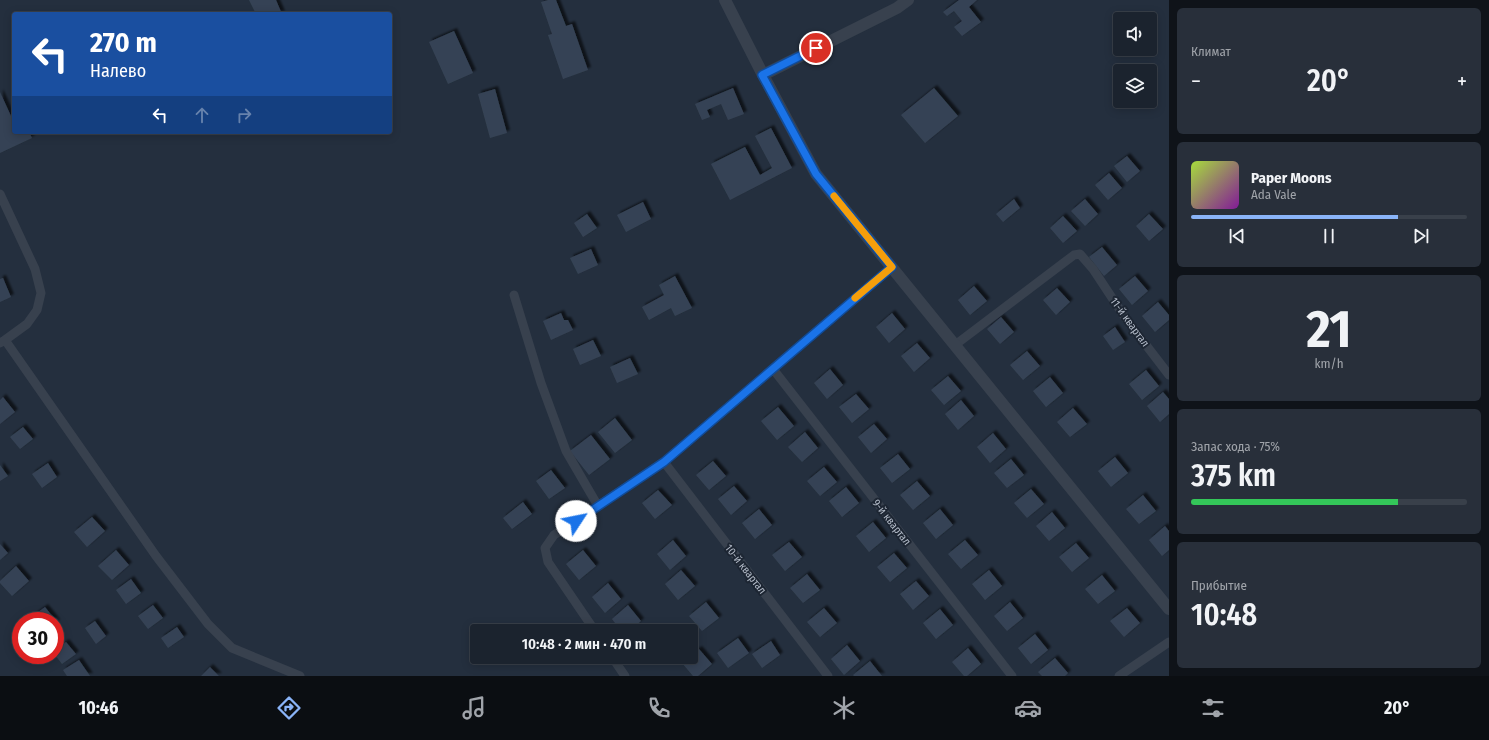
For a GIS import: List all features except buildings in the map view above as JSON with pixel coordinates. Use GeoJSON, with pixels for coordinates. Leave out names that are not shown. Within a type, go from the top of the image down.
{"type":"FeatureCollection","features":[{"type":"Feature","properties":{"kind":"street"},"geometry":{"type":"LineString","coordinates":[[725,0],[762,75],[816,174],[1169,609]]}},
{"type":"Feature","properties":{"kind":"street"},"geometry":{"type":"LineString","coordinates":[[762,75],[897,8],[908,0]]}},
{"type":"Feature","properties":{"kind":"street"},"geometry":{"type":"LineString","coordinates":[[0,194],[35,269],[41,293],[37,310],[27,324],[3,341],[156,556],[208,624],[232,648],[300,676]]}},
{"type":"Feature","properties":{"kind":"street","name":"11-й квартал"},"geometry":{"type":"LineString","coordinates":[[955,345],[1074,255],[1080,254],[1093,269],[1126,319],[1169,375]]}},
{"type":"Feature","properties":{"kind":"street"},"geometry":{"type":"LineString","coordinates":[[590,624],[548,562],[545,548],[554,535],[664,462],[892,267]]}},
{"type":"Feature","properties":{"kind":"street"},"geometry":{"type":"LineString","coordinates":[[514,295],[541,383],[566,451],[598,506]]}},
{"type":"Feature","properties":{"kind":"street","name":"9-й квартал"},"geometry":{"type":"LineString","coordinates":[[773,369],[1012,676]]}},
{"type":"Feature","properties":{"kind":"street","name":"10-й квартал"},"geometry":{"type":"LineString","coordinates":[[664,462],[828,676]]}},
{"type":"Feature","properties":{"kind":"street"},"geometry":{"type":"LineString","coordinates":[[1119,676],[1169,642]]}},
{"type":"Feature","properties":{"kind":"street"},"geometry":{"type":"LineString","coordinates":[[617,664],[625,676]]}},
{"type":"Feature","properties":{"kind":"slow traffic"},"geometry":{"type":"LineString","coordinates":[[834,196],[892,267],[855,298]]}},
{"type":"Feature","properties":{"kind":"route"},"geometry":{"type":"LineString","coordinates":[[576,521],[664,462],[892,267],[816,174],[762,75],[816,48]]}}]}
